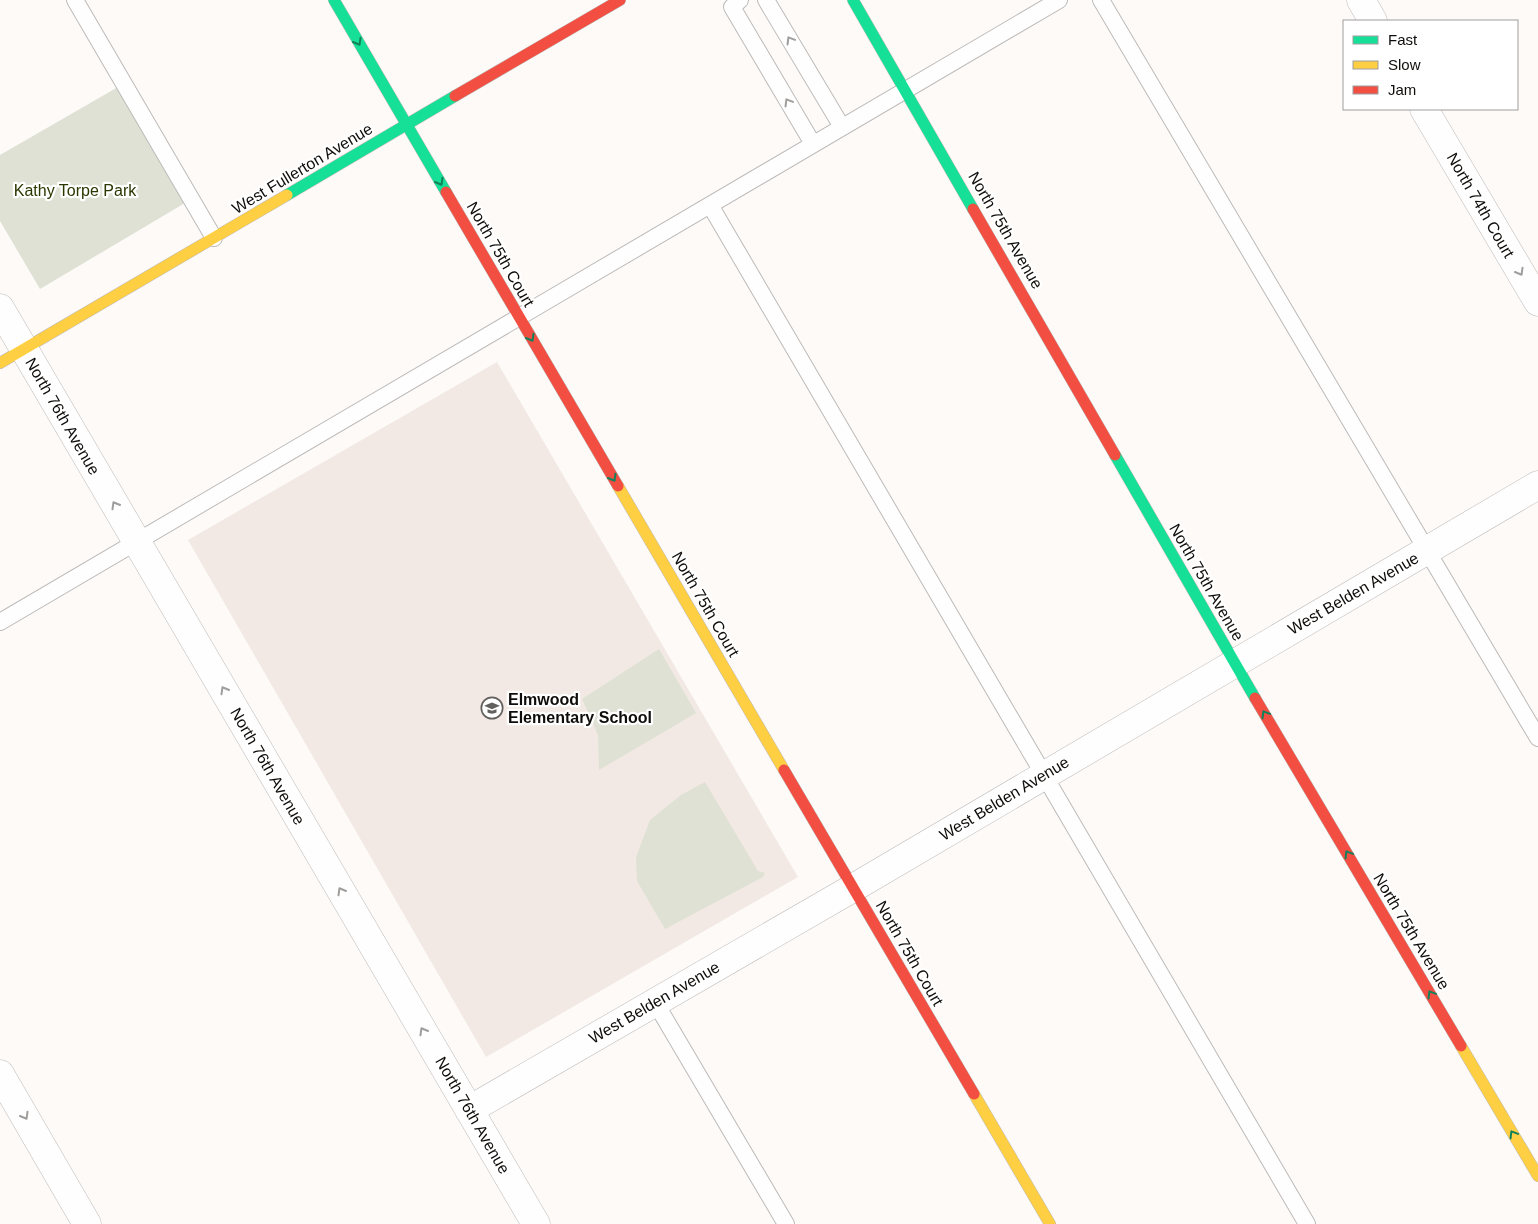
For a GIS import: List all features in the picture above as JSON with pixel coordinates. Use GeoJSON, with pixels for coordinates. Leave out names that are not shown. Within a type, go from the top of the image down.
{"type":"FeatureCollection","features":[{"type":"Feature","properties":{"kind":"street","name":"North 75th Court"},"geometry":{"type":"LineString","coordinates":[[334,0],[1050,1224]]}},
{"type":"Feature","properties":{"kind":"street","name":"West Fullerton Avenue"},"geometry":{"type":"LineString","coordinates":[[0,363],[407,125],[599,5],[620,0]]}},
{"type":"Feature","properties":{"kind":"street","name":"North 75th Avenue"},"geometry":{"type":"LineString","coordinates":[[853,0],[907,90],[1234,662],[1538,1176]]}},
{"type":"Feature","properties":{"kind":"street"},"geometry":{"type":"LineString","coordinates":[[1360,0],[1372,20]]}},
{"type":"Feature","properties":{"kind":"street","name":"North 74th Court"},"geometry":{"type":"LineString","coordinates":[[1425,110],[1538,302]]}},
{"type":"Feature","properties":{"kind":"street","name":"North 76th Avenue"},"geometry":{"type":"LineString","coordinates":[[0,308],[536,1224]]}},
{"type":"Feature","properties":{"kind":"street","name":"West Belden Avenue"},"geometry":{"type":"LineString","coordinates":[[470,1110],[853,888],[1043,774],[1538,485]]}},
{"type":"Feature","properties":{"kind":"street"},"geometry":{"type":"LineString","coordinates":[[0,1074],[87,1224]]}},
{"type":"Feature","properties":{"kind":"lane"},"geometry":{"type":"LineString","coordinates":[[75,0],[214,238]]}},
{"type":"Feature","properties":{"kind":"lane"},"geometry":{"type":"LineString","coordinates":[[740,0],[732,8],[813,144]]}},
{"type":"Feature","properties":{"kind":"lane"},"geometry":{"type":"LineString","coordinates":[[766,0],[842,127]]}},
{"type":"Feature","properties":{"kind":"lane"},"geometry":{"type":"LineString","coordinates":[[0,622],[1059,0]]}},
{"type":"Feature","properties":{"kind":"lane"},"geometry":{"type":"LineString","coordinates":[[1101,0],[1428,549],[1538,738]]}},
{"type":"Feature","properties":{"kind":"lane"},"geometry":{"type":"LineString","coordinates":[[710,205],[1307,1224]]}},
{"type":"Feature","properties":{"kind":"lane"},"geometry":{"type":"LineString","coordinates":[[655,1002],[786,1224]]}},
{"type":"Feature","properties":{"kind":"shaded area","name":"Elmwood Elementary School"},"geometry":{"type":"Polygon","coordinates":[[[497,362],[798,877],[486,1057],[188,540],[497,362]]]}},
{"type":"Feature","properties":{"kind":"green space","name":"Kathy Torpe Park"},"geometry":{"type":"Polygon","coordinates":[[[118,87],[185,203],[40,289],[0,221],[0,155],[118,87]]]}},
{"type":"Feature","properties":{"kind":"green space"},"geometry":{"type":"Polygon","coordinates":[[[659,649],[696,713],[599,770],[598,735],[582,699],[659,649]]]}},
{"type":"Feature","properties":{"kind":"green space"},"geometry":{"type":"Polygon","coordinates":[[[705,782],[758,871],[765,873],[763,877],[665,929],[637,881],[636,857],[650,820],[681,795],[705,782]]]}},
{"type":"Feature","properties":{"kind":"traffic: fast"},"geometry":{"type":"LineString","coordinates":[[334,0],[446,192]]}},
{"type":"Feature","properties":{"kind":"traffic: fast"},"geometry":{"type":"LineString","coordinates":[[853,0],[973,209]]}},
{"type":"Feature","properties":{"kind":"traffic: fast"},"geometry":{"type":"LineString","coordinates":[[287,195],[455,96]]}},
{"type":"Feature","properties":{"kind":"traffic: fast"},"geometry":{"type":"LineString","coordinates":[[1115,455],[1255,698]]}},
{"type":"Feature","properties":{"kind":"traffic: slow"},"geometry":{"type":"LineString","coordinates":[[0,363],[287,195]]}},
{"type":"Feature","properties":{"kind":"traffic: slow"},"geometry":{"type":"LineString","coordinates":[[618,486],[784,770]]}},
{"type":"Feature","properties":{"kind":"traffic: slow"},"geometry":{"type":"LineString","coordinates":[[1461,1046],[1538,1176]]}},
{"type":"Feature","properties":{"kind":"traffic: slow"},"geometry":{"type":"LineString","coordinates":[[974,1094],[1050,1224]]}},
{"type":"Feature","properties":{"kind":"traffic: jam"},"geometry":{"type":"LineString","coordinates":[[455,96],[620,0]]}},
{"type":"Feature","properties":{"kind":"traffic: jam"},"geometry":{"type":"LineString","coordinates":[[446,192],[618,486]]}},
{"type":"Feature","properties":{"kind":"traffic: jam"},"geometry":{"type":"LineString","coordinates":[[973,209],[1115,455]]}},
{"type":"Feature","properties":{"kind":"traffic: jam"},"geometry":{"type":"LineString","coordinates":[[1255,698],[1461,1046]]}},
{"type":"Feature","properties":{"kind":"traffic: jam"},"geometry":{"type":"LineString","coordinates":[[784,770],[974,1094]]}},
{"type":"Feature","properties":{"kind":"place","name":"Elmwood Elementary School"},"geometry":{"type":"Point","coordinates":[492,708]}}]}
